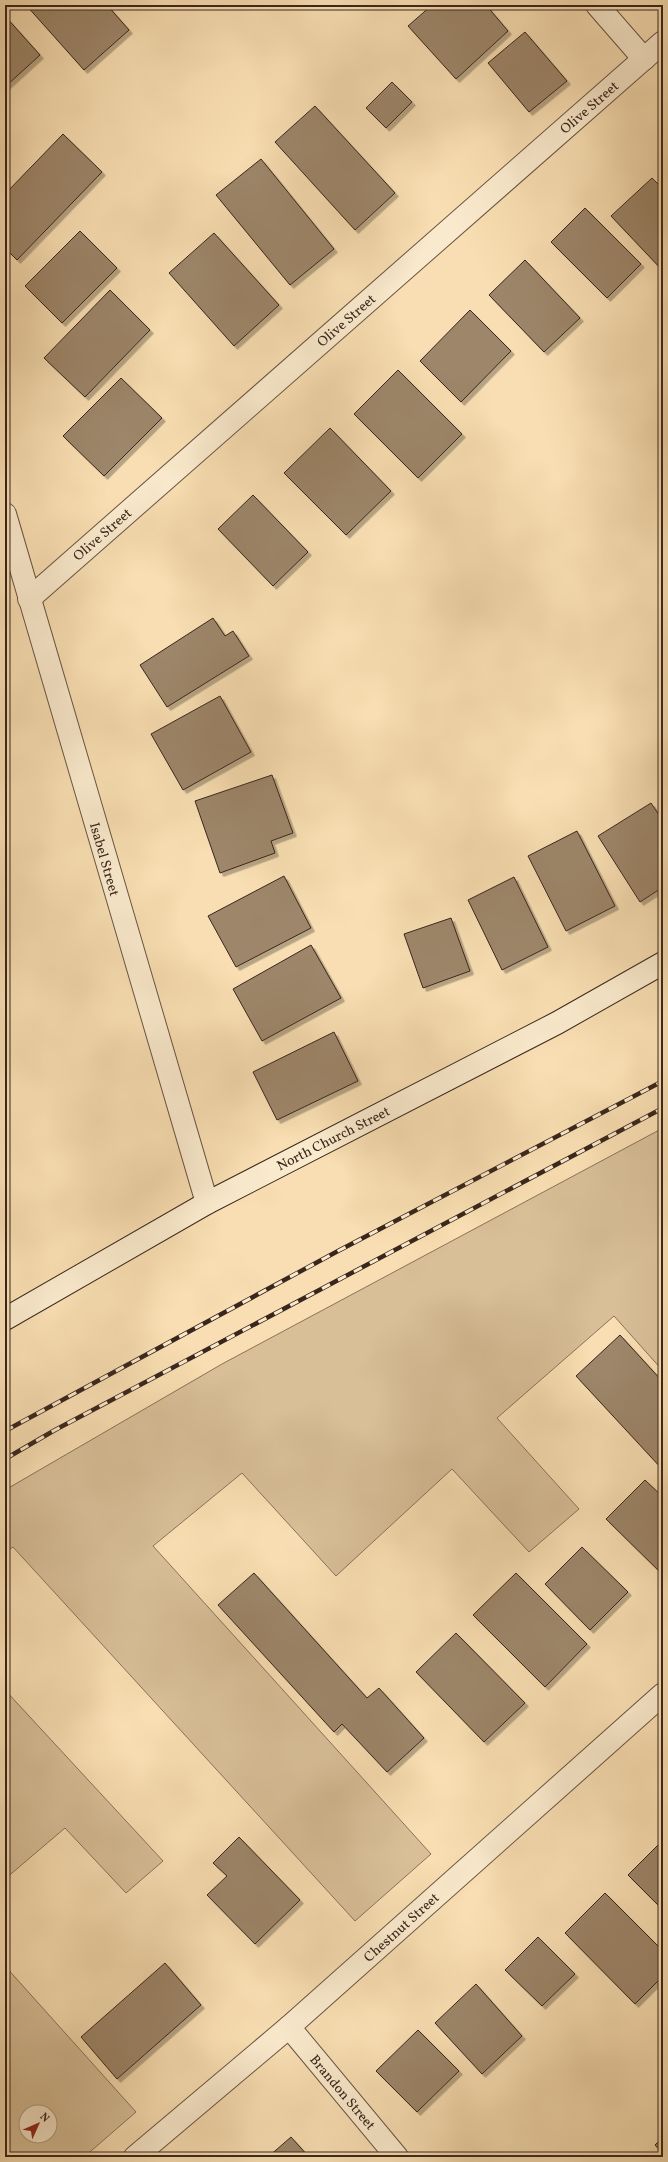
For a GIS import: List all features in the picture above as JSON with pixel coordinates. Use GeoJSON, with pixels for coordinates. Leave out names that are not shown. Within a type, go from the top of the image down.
{"type":"FeatureCollection","features":[{"type":"Feature","properties":{"kind":"street"},"geometry":{"type":"LineString","coordinates":[[596,5],[644,59]]}},
{"type":"Feature","properties":{"kind":"street","name":"Olive Street"},"geometry":{"type":"LineString","coordinates":[[29,599],[663,42]]}},
{"type":"Feature","properties":{"kind":"street","name":"Isabel Street"},"geometry":{"type":"LineString","coordinates":[[5,514],[206,1203]]}},
{"type":"Feature","properties":{"kind":"street","name":"North Church Street"},"geometry":{"type":"LineString","coordinates":[[5,1319],[206,1203],[557,1023],[663,963]]}},
{"type":"Feature","properties":{"kind":"street","name":"Chestnut Street"},"geometry":{"type":"LineString","coordinates":[[135,2157],[289,2028],[663,1694]]}},
{"type":"Feature","properties":{"kind":"street","name":"Brandon Street"},"geometry":{"type":"LineString","coordinates":[[289,2028],[397,2157]]}},
{"type":"Feature","properties":{"kind":"shaded area"},"geometry":{"type":"Polygon","coordinates":[[[663,1128],[663,1371],[614,1316],[497,1418],[579,1509],[529,1552],[452,1469],[336,1576],[242,1473],[153,1546],[431,1854],[355,1921],[13,1547],[5,1552],[5,1490],[222,1364],[663,1128]]]}},
{"type":"Feature","properties":{"kind":"shaded area"},"geometry":{"type":"Polygon","coordinates":[[[5,1690],[163,1861],[126,1893],[65,1828],[5,1879],[5,1690]]]}},
{"type":"Feature","properties":{"kind":"shaded area"},"geometry":{"type":"Polygon","coordinates":[[[5,1966],[136,2112],[84,2157],[5,2157],[5,1966]]]}},
{"type":"Feature","properties":{"kind":"building"},"geometry":{"type":"Polygon","coordinates":[[[26,5],[107,5],[129,30],[84,70],[26,5]]]}},
{"type":"Feature","properties":{"kind":"building"},"geometry":{"type":"Polygon","coordinates":[[[432,5],[486,5],[508,31],[456,79],[408,26],[432,5]]]}},
{"type":"Feature","properties":{"kind":"building"},"geometry":{"type":"Polygon","coordinates":[[[5,16],[40,55],[5,87],[5,16]]]}},
{"type":"Feature","properties":{"kind":"building"},"geometry":{"type":"Polygon","coordinates":[[[525,32],[567,81],[529,112],[488,63],[525,32]]]}},
{"type":"Feature","properties":{"kind":"building"},"geometry":{"type":"Polygon","coordinates":[[[392,82],[412,102],[386,128],[366,108],[392,82]]]}},
{"type":"Feature","properties":{"kind":"building"},"geometry":{"type":"Polygon","coordinates":[[[315,106],[395,193],[355,230],[275,142],[315,106]]]}},
{"type":"Feature","properties":{"kind":"building"},"geometry":{"type":"Polygon","coordinates":[[[63,134],[102,172],[17,260],[5,248],[5,194],[63,134]]]}},
{"type":"Feature","properties":{"kind":"building"},"geometry":{"type":"Polygon","coordinates":[[[261,159],[334,249],[290,285],[216,195],[261,159]]]}},
{"type":"Feature","properties":{"kind":"building"},"geometry":{"type":"Polygon","coordinates":[[[652,178],[663,189],[663,271],[611,216],[652,178]]]}},
{"type":"Feature","properties":{"kind":"building"},"geometry":{"type":"Polygon","coordinates":[[[585,208],[641,264],[607,298],[551,242],[585,208]]]}},
{"type":"Feature","properties":{"kind":"building"},"geometry":{"type":"Polygon","coordinates":[[[80,231],[117,268],[62,323],[25,286],[80,231]]]}},
{"type":"Feature","properties":{"kind":"building"},"geometry":{"type":"Polygon","coordinates":[[[214,233],[279,305],[234,346],[169,273],[214,233]]]}},
{"type":"Feature","properties":{"kind":"building"},"geometry":{"type":"Polygon","coordinates":[[[525,260],[580,318],[544,352],[489,295],[525,260]]]}},
{"type":"Feature","properties":{"kind":"building"},"geometry":{"type":"Polygon","coordinates":[[[110,290],[150,330],[85,397],[44,358],[110,290]]]}},
{"type":"Feature","properties":{"kind":"building"},"geometry":{"type":"Polygon","coordinates":[[[470,310],[511,351],[461,402],[420,361],[470,310]]]}},
{"type":"Feature","properties":{"kind":"building"},"geometry":{"type":"Polygon","coordinates":[[[398,370],[462,434],[418,478],[354,414],[398,370]]]}},
{"type":"Feature","properties":{"kind":"building"},"geometry":{"type":"Polygon","coordinates":[[[121,378],[162,418],[104,476],[63,436],[121,378]]]}},
{"type":"Feature","properties":{"kind":"building"},"geometry":{"type":"Polygon","coordinates":[[[330,428],[391,491],[346,535],[284,473],[330,428]]]}},
{"type":"Feature","properties":{"kind":"building"},"geometry":{"type":"Polygon","coordinates":[[[253,495],[308,552],[273,586],[218,529],[253,495]]]}},
{"type":"Feature","properties":{"kind":"building"},"geometry":{"type":"Polygon","coordinates":[[[213,618],[225,636],[233,631],[249,656],[167,707],[140,665],[213,618]]]}},
{"type":"Feature","properties":{"kind":"building"},"geometry":{"type":"Polygon","coordinates":[[[220,696],[251,752],[183,790],[151,734],[220,696]]]}},
{"type":"Feature","properties":{"kind":"building"},"geometry":{"type":"Polygon","coordinates":[[[272,775],[293,833],[271,841],[275,853],[220,873],[195,801],[272,775]]]}},
{"type":"Feature","properties":{"kind":"building"},"geometry":{"type":"Polygon","coordinates":[[[651,803],[663,821],[663,887],[640,902],[598,836],[651,803]]]}},
{"type":"Feature","properties":{"kind":"building"},"geometry":{"type":"Polygon","coordinates":[[[577,831],[615,906],[566,931],[528,856],[577,831]]]}},
{"type":"Feature","properties":{"kind":"building"},"geometry":{"type":"Polygon","coordinates":[[[284,876],[311,928],[236,967],[208,916],[284,876]]]}},
{"type":"Feature","properties":{"kind":"building"},"geometry":{"type":"Polygon","coordinates":[[[514,877],[548,947],[502,970],[468,900],[514,877]]]}},
{"type":"Feature","properties":{"kind":"building"},"geometry":{"type":"Polygon","coordinates":[[[451,918],[470,971],[423,988],[404,934],[451,918]]]}},
{"type":"Feature","properties":{"kind":"building"},"geometry":{"type":"Polygon","coordinates":[[[311,945],[341,998],[262,1041],[233,989],[311,945]]]}},
{"type":"Feature","properties":{"kind":"building"},"geometry":{"type":"Polygon","coordinates":[[[334,1032],[358,1081],[277,1120],[253,1072],[334,1032]]]}},
{"type":"Feature","properties":{"kind":"building"},"geometry":{"type":"Polygon","coordinates":[[[620,1335],[663,1382],[663,1470],[576,1376],[620,1335]]]}},
{"type":"Feature","properties":{"kind":"building"},"geometry":{"type":"Polygon","coordinates":[[[645,1480],[663,1497],[663,1575],[606,1519],[645,1480]]]}},
{"type":"Feature","properties":{"kind":"building"},"geometry":{"type":"Polygon","coordinates":[[[582,1547],[628,1592],[590,1630],[545,1584],[582,1547]]]}},
{"type":"Feature","properties":{"kind":"building"},"geometry":{"type":"Polygon","coordinates":[[[254,1573],[367,1698],[379,1688],[424,1738],[387,1772],[342,1724],[334,1732],[218,1605],[254,1573]]]}},
{"type":"Feature","properties":{"kind":"building"},"geometry":{"type":"Polygon","coordinates":[[[516,1573],[587,1644],[545,1687],[473,1615],[516,1573]]]}},
{"type":"Feature","properties":{"kind":"building"},"geometry":{"type":"Polygon","coordinates":[[[456,1633],[525,1703],[484,1742],[416,1672],[456,1633]]]}},
{"type":"Feature","properties":{"kind":"building"},"geometry":{"type":"Polygon","coordinates":[[[239,1837],[300,1900],[255,1944],[207,1895],[227,1876],[213,1863],[239,1837]]]}},
{"type":"Feature","properties":{"kind":"building"},"geometry":{"type":"Polygon","coordinates":[[[663,1840],[663,1910],[628,1875],[663,1840]]]}},
{"type":"Feature","properties":{"kind":"building"},"geometry":{"type":"Polygon","coordinates":[[[605,1893],[663,1951],[663,1976],[635,2004],[565,1933],[605,1893]]]}},
{"type":"Feature","properties":{"kind":"building"},"geometry":{"type":"Polygon","coordinates":[[[538,1937],[575,1974],[542,2006],[505,1970],[538,1937]]]}},
{"type":"Feature","properties":{"kind":"building"},"geometry":{"type":"Polygon","coordinates":[[[165,1963],[201,2005],[117,2079],[81,2037],[165,1963]]]}},
{"type":"Feature","properties":{"kind":"building"},"geometry":{"type":"Polygon","coordinates":[[[476,1984],[522,2036],[482,2074],[435,2023],[476,1984]]]}},
{"type":"Feature","properties":{"kind":"building"},"geometry":{"type":"Polygon","coordinates":[[[418,2030],[459,2071],[417,2112],[376,2071],[418,2030]]]}},
{"type":"Feature","properties":{"kind":"building"},"geometry":{"type":"Polygon","coordinates":[[[291,2137],[309,2157],[268,2157],[291,2137]]]}},
{"type":"Feature","properties":{"kind":"building"},"geometry":{"type":"Polygon","coordinates":[[[663,2137],[663,2154],[655,2145],[663,2137]]]}},
{"type":"Feature","properties":{"kind":"railway"},"geometry":{"type":"LineString","coordinates":[[5,1431],[338,1251],[663,1081]]}},
{"type":"Feature","properties":{"kind":"railway"},"geometry":{"type":"LineString","coordinates":[[5,1459],[55,1430],[663,1108]]}}]}
